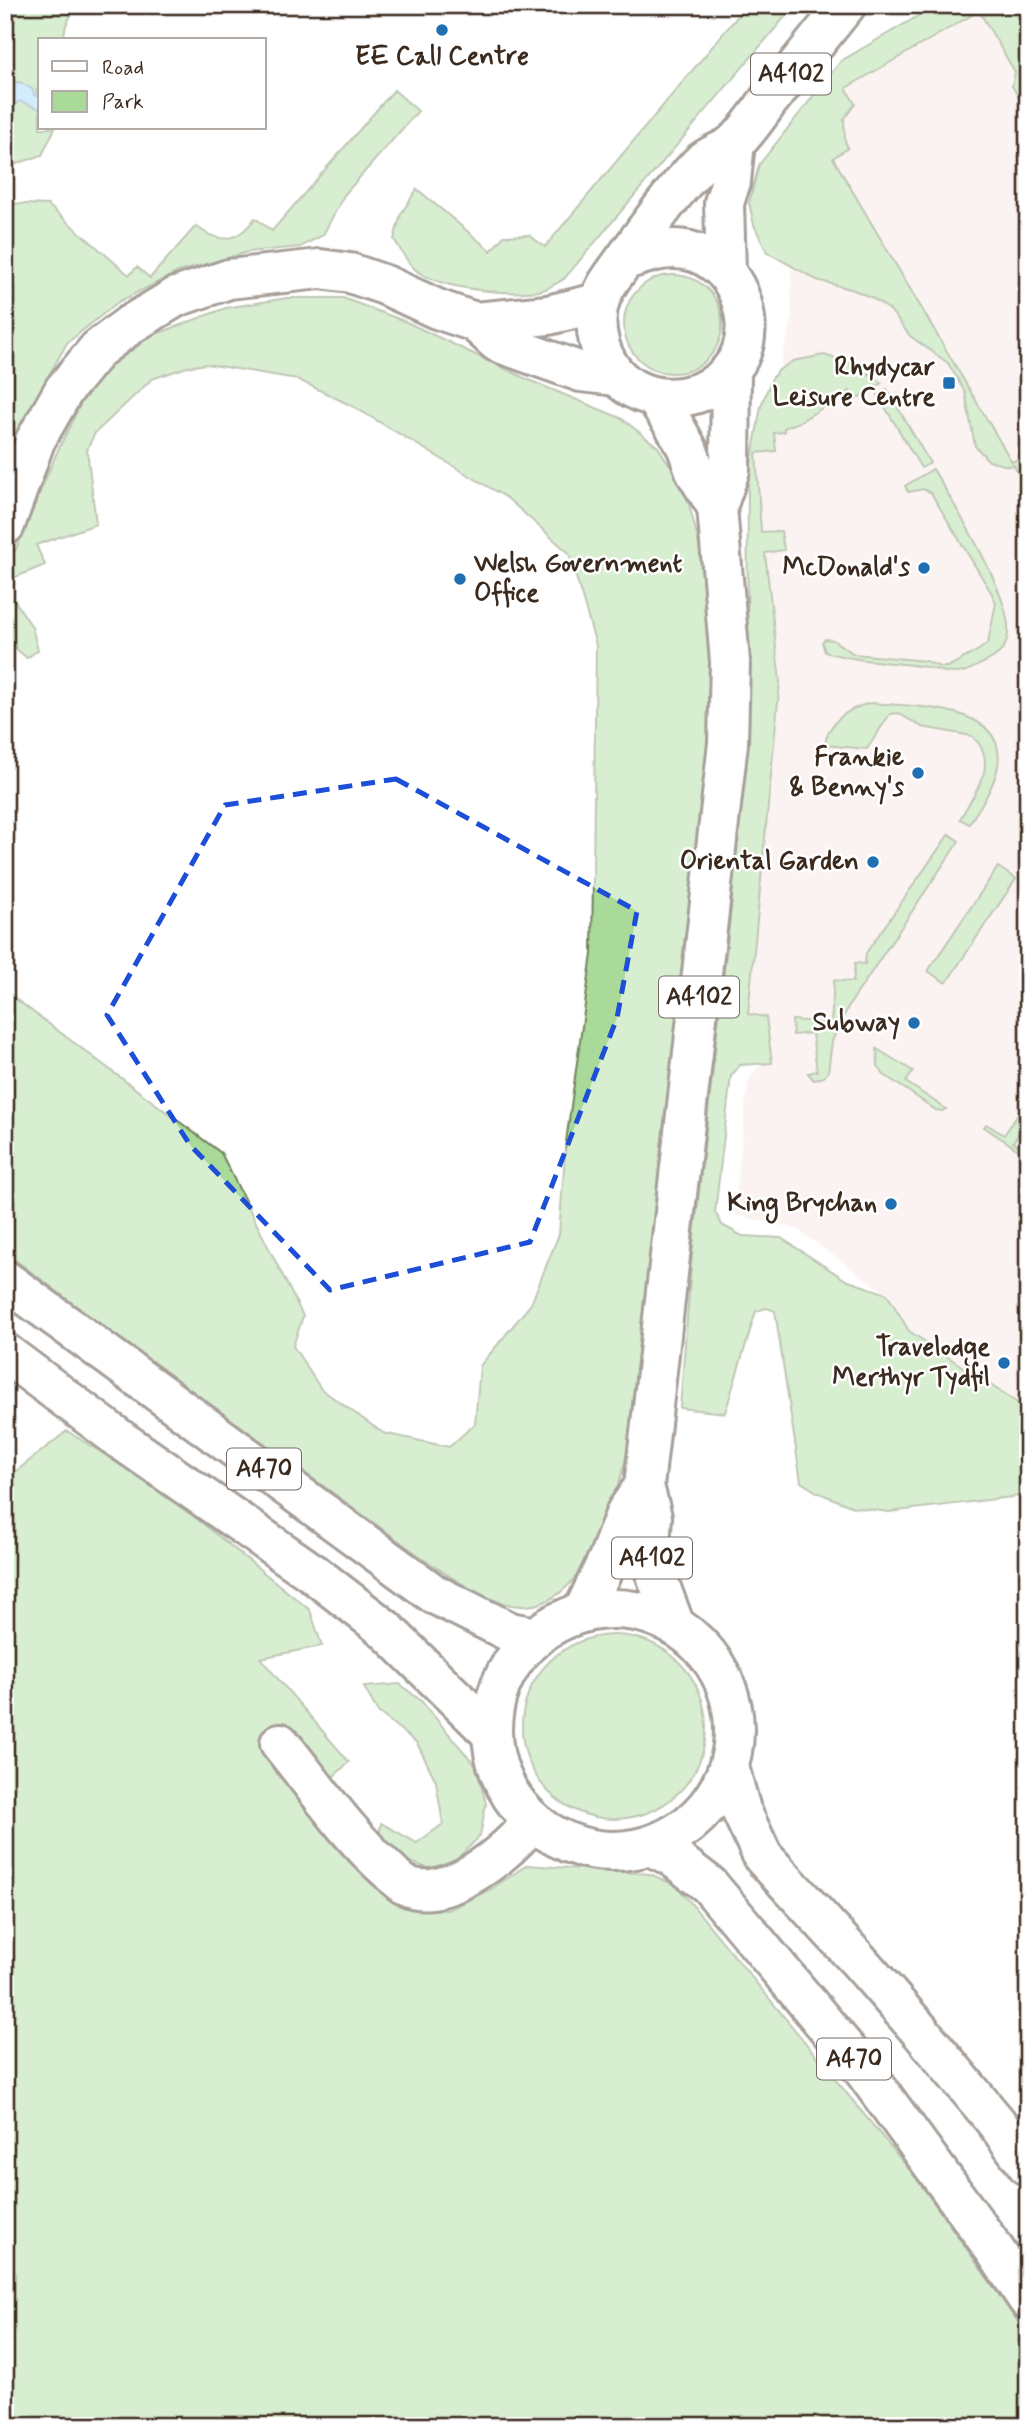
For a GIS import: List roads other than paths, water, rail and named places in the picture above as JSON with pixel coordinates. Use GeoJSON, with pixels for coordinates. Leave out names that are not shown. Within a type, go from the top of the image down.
{"type":"FeatureCollection","features":[{"type":"Feature","properties":{"kind":"main road","name":"A4102"},"geometry":{"type":"LineString","coordinates":[[625,260],[702,161],[735,142],[846,5]]}},
{"type":"Feature","properties":{"kind":"main road"},"geometry":{"type":"LineString","coordinates":[[726,271],[724,203],[731,181],[735,142]]}},
{"type":"Feature","properties":{"kind":"main road"},"geometry":{"type":"LineString","coordinates":[[657,250],[686,251],[710,260],[726,271],[743,302],[746,329],[738,359],[719,382],[693,396],[673,399],[639,392],[617,376],[602,355],[596,330],[598,303],[610,279],[625,260],[657,250]]}},
{"type":"Feature","properties":{"kind":"main road"},"geometry":{"type":"LineString","coordinates":[[5,525],[35,441],[64,390],[98,349],[131,324],[176,297],[229,279],[320,269],[350,273],[475,322],[497,342],[581,372],[617,376]]}},
{"type":"Feature","properties":{"kind":"main road"},"geometry":{"type":"LineString","coordinates":[[475,322],[548,315],[598,303]]}},
{"type":"Feature","properties":{"kind":"main road","name":"A4102"},"geometry":{"type":"LineString","coordinates":[[676,1626],[653,1567],[650,1545],[652,1517],[644,1486],[728,743],[730,662],[717,507],[730,470],[731,370]]}},
{"type":"Feature","properties":{"kind":"main road","name":"A4102"},"geometry":{"type":"LineString","coordinates":[[654,397],[674,425],[687,448],[696,473],[717,507]]}},
{"type":"Feature","properties":{"kind":"main road","name":"A470"},"geometry":{"type":"LineString","coordinates":[[5,1280],[434,1594],[510,1632],[535,1637]]}},
{"type":"Feature","properties":{"kind":"main road","name":"A470"},"geometry":{"type":"LineString","coordinates":[[5,1353],[121,1440],[314,1574],[385,1629],[491,1733]]}},
{"type":"Feature","properties":{"kind":"main road","name":"A4102"},"geometry":{"type":"LineString","coordinates":[[583,1612],[626,1512],[644,1486]]}},
{"type":"Feature","properties":{"kind":"main road"},"geometry":{"type":"LineString","coordinates":[[634,1611],[676,1626],[695,1640],[708,1655],[728,1692],[734,1731],[729,1766],[712,1801],[685,1828],[650,1846],[611,1852],[590,1850],[568,1843],[532,1821],[514,1801],[495,1761],[491,1733],[499,1687],[509,1667],[535,1637],[583,1612],[634,1611]]}},
{"type":"Feature","properties":{"kind":"main road"},"geometry":{"type":"LineString","coordinates":[[280,1743],[371,1855],[405,1885],[429,1889],[460,1880],[511,1846],[532,1821]]}},
{"type":"Feature","properties":{"kind":"main road","name":"A470"},"geometry":{"type":"LineString","coordinates":[[729,1766],[741,1810],[763,1857],[921,2032],[996,2122],[1028,2166]]}},
{"type":"Feature","properties":{"kind":"main road","name":"A470"},"geometry":{"type":"LineString","coordinates":[[650,1846],[671,1856],[709,1885],[865,2072],[1028,2300]]}},
{"type":"Feature","properties":{"kind":"water"},"geometry":{"type":"Polygon","coordinates":[[[20,82],[32,89],[37,96],[36,90],[38,91],[38,108],[20,101],[5,111],[6,89],[13,83],[20,82]]]}},
{"type":"Feature","properties":{"kind":"place","name":"EE Call Centre"},"geometry":{"type":"Point","coordinates":[442,30]}},
{"type":"Feature","properties":{"kind":"place","name":"Rhydycar Leisure Centre"},"geometry":{"type":"Point","coordinates":[949,383]}},
{"type":"Feature","properties":{"kind":"place","name":"McDonald's"},"geometry":{"type":"Point","coordinates":[924,568]}},
{"type":"Feature","properties":{"kind":"place","name":"Welsh Government Office"},"geometry":{"type":"Point","coordinates":[460,579]}},
{"type":"Feature","properties":{"kind":"place","name":"Frankie & Benny's"},"geometry":{"type":"Point","coordinates":[918,773]}},
{"type":"Feature","properties":{"kind":"place","name":"Oriental Garden"},"geometry":{"type":"Point","coordinates":[873,862]}},
{"type":"Feature","properties":{"kind":"place","name":"Subway"},"geometry":{"type":"Point","coordinates":[914,1023]}},
{"type":"Feature","properties":{"kind":"place","name":"King Brychan"},"geometry":{"type":"Point","coordinates":[891,1204]}},
{"type":"Feature","properties":{"kind":"place","name":"Travelodge Merthyr Tydfil"},"geometry":{"type":"Point","coordinates":[1004,1363]}}]}
